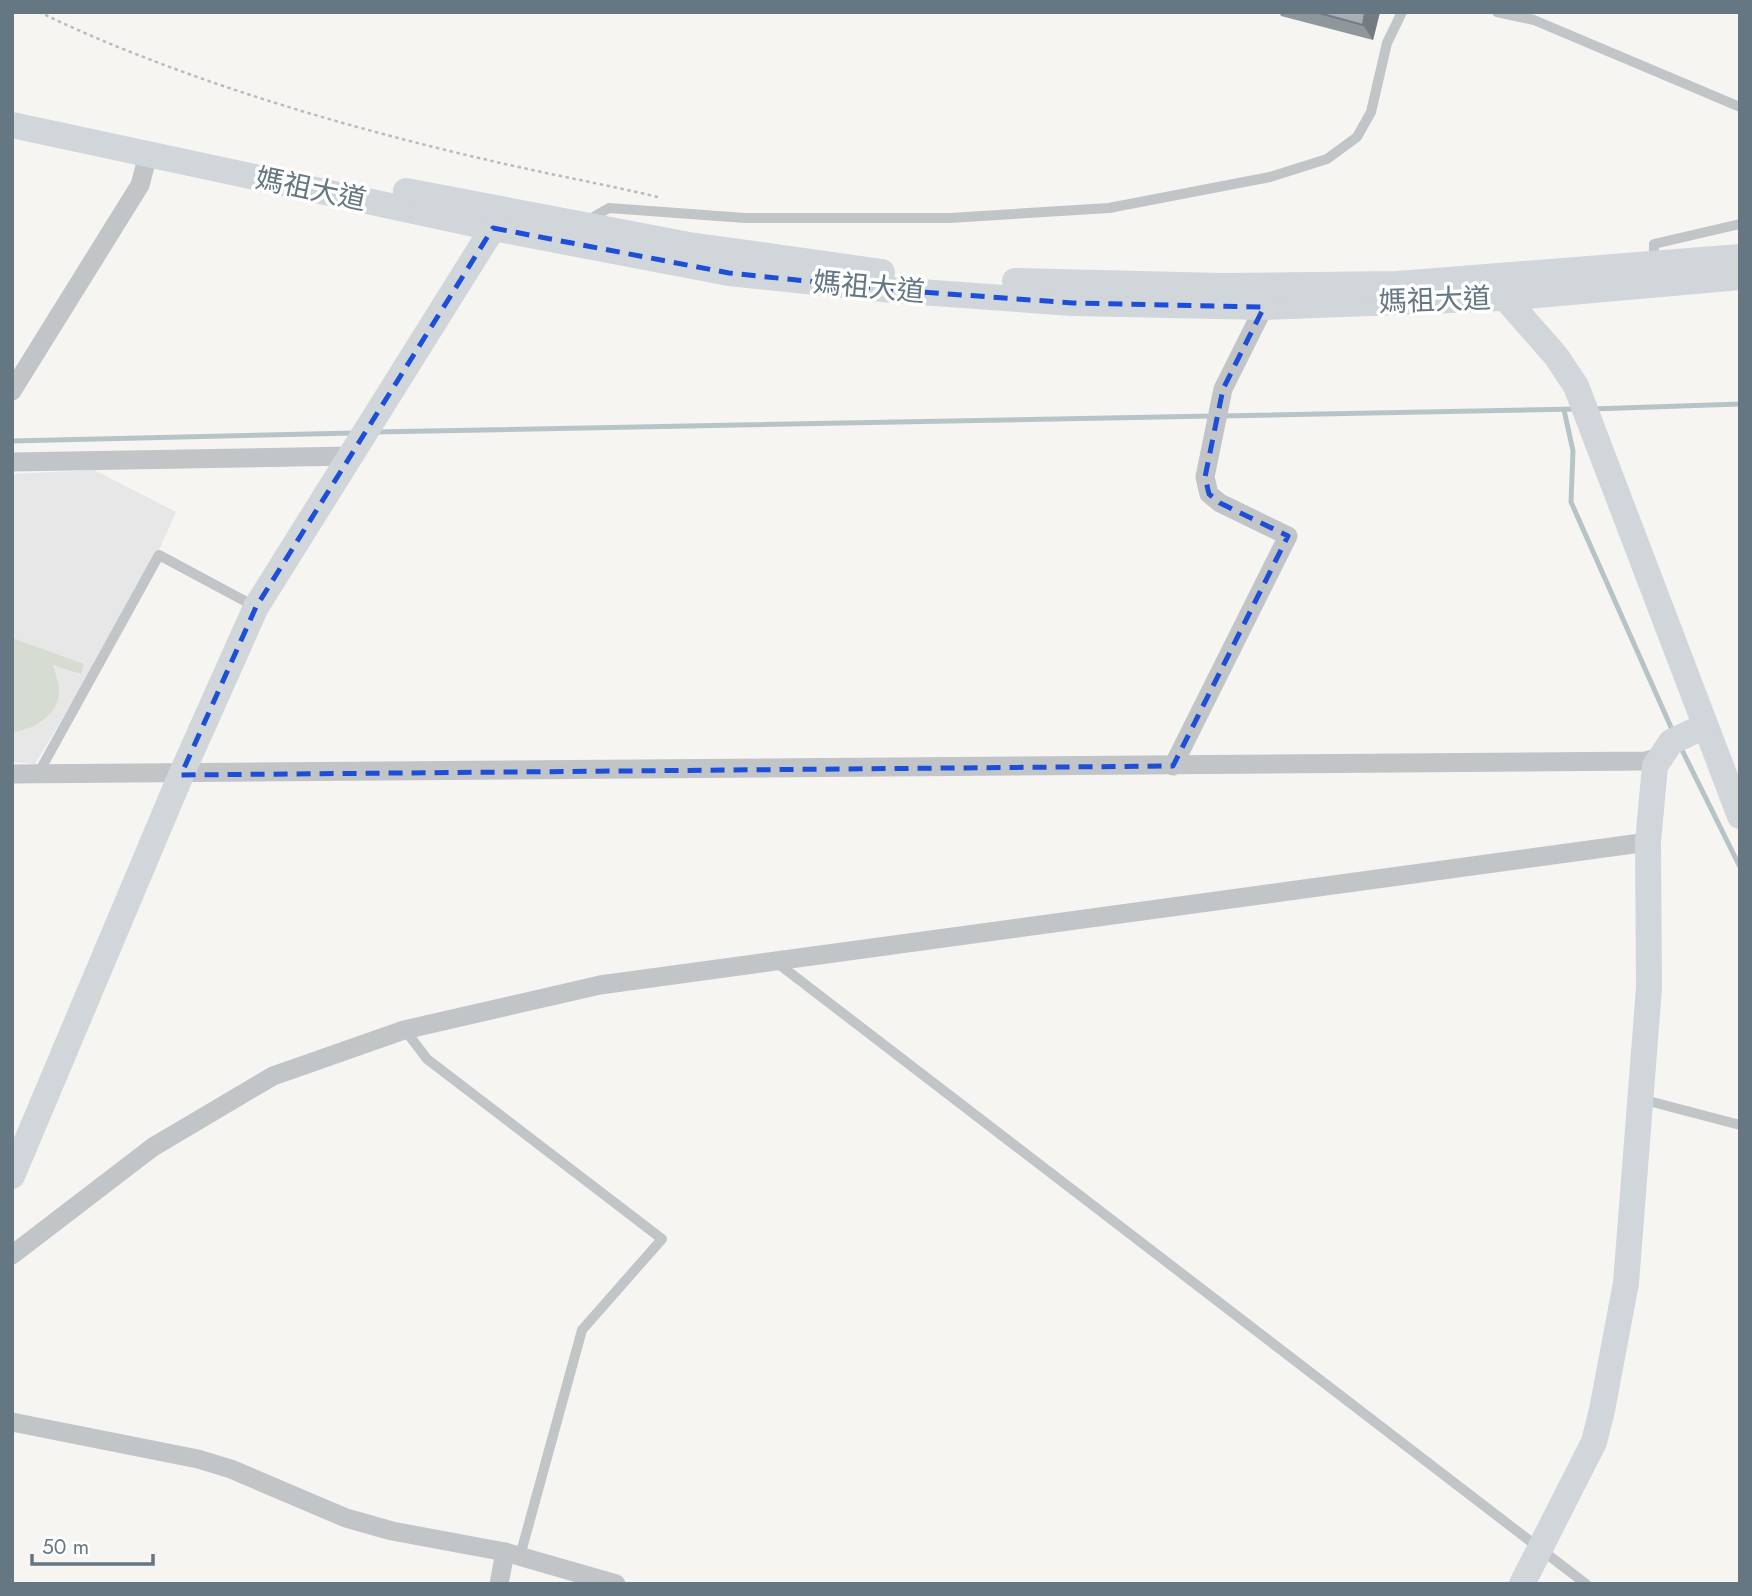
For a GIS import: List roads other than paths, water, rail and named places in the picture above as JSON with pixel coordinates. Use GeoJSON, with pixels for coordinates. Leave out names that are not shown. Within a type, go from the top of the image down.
{"type":"FeatureCollection","features":[{"type":"Feature","properties":{"kind":"main road","name":"媽祖大道"},"geometry":{"type":"LineString","coordinates":[[12,108],[414,193],[689,245],[875,271],[1263,296]]}},
{"type":"Feature","properties":{"kind":"main road","name":"媽祖大道"},"geometry":{"type":"LineString","coordinates":[[12,125],[493,228],[730,273],[893,290],[1073,303],[1263,296],[1398,284],[1504,288],[1657,272],[1740,257]]}},
{"type":"Feature","properties":{"kind":"main road"},"geometry":{"type":"LineString","coordinates":[[12,1175],[181,775],[256,607],[493,228],[581,225]]}},
{"type":"Feature","properties":{"kind":"main road","name":"媽祖大道"},"geometry":{"type":"LineString","coordinates":[[1657,272],[1740,277]]}},
{"type":"Feature","properties":{"kind":"main road"},"geometry":{"type":"LineString","coordinates":[[1504,288],[1576,386],[1740,816]]}},
{"type":"Feature","properties":{"kind":"main road"},"geometry":{"type":"LineString","coordinates":[[1522,1584],[1594,1442],[1602,1410],[1626,1283],[1649,988],[1648,842],[1655,766],[1671,742],[1705,726]]}},
{"type":"Feature","properties":{"kind":"street"},"geometry":{"type":"LineString","coordinates":[[12,391],[140,185],[148,155]]}},
{"type":"Feature","properties":{"kind":"street"},"geometry":{"type":"LineString","coordinates":[[1173,765],[1288,536],[1220,503],[1209,494],[1205,477],[1223,389],[1263,296]]}},
{"type":"Feature","properties":{"kind":"street"},"geometry":{"type":"LineString","coordinates":[[12,463],[352,456]]}},
{"type":"Feature","properties":{"kind":"street"},"geometry":{"type":"LineString","coordinates":[[12,774],[181,775],[1646,761],[1661,757]]}},
{"type":"Feature","properties":{"kind":"street"},"geometry":{"type":"LineString","coordinates":[[12,1255],[153,1147],[273,1076],[404,1030],[600,985],[1648,842]]}},
{"type":"Feature","properties":{"kind":"street"},"geometry":{"type":"LineString","coordinates":[[12,1422],[198,1459],[230,1469],[346,1518],[392,1531],[512,1554],[616,1584]]}},
{"type":"Feature","properties":{"kind":"street"},"geometry":{"type":"LineString","coordinates":[[499,1584],[512,1554]]}},
{"type":"Feature","properties":{"kind":"lane"},"geometry":{"type":"LineString","coordinates":[[581,225],[609,208],[745,218],[937,218],[1109,208],[1270,177],[1327,159],[1357,137],[1371,112],[1387,43],[1402,12]]}},
{"type":"Feature","properties":{"kind":"lane"},"geometry":{"type":"LineString","coordinates":[[1497,12],[1534,20],[1740,107]]}},
{"type":"Feature","properties":{"kind":"lane"},"geometry":{"type":"LineString","coordinates":[[1657,272],[1654,244],[1740,224]]}},
{"type":"Feature","properties":{"kind":"lane"},"geometry":{"type":"LineString","coordinates":[[37,775],[159,555],[256,607]]}},
{"type":"Feature","properties":{"kind":"lane"},"geometry":{"type":"LineString","coordinates":[[775,961],[1586,1584]]}},
{"type":"Feature","properties":{"kind":"lane"},"geometry":{"type":"LineString","coordinates":[[404,1030],[427,1059],[662,1239],[582,1329],[512,1554]]}},
{"type":"Feature","properties":{"kind":"lane"},"geometry":{"type":"LineString","coordinates":[[1641,1099],[1740,1125]]}},
{"type":"Feature","properties":{"kind":"waterway"},"geometry":{"type":"LineString","coordinates":[[1592,409],[1740,404]]}},
{"type":"Feature","properties":{"kind":"waterway"},"geometry":{"type":"LineString","coordinates":[[1222,416],[1576,409]]}},
{"type":"Feature","properties":{"kind":"waterway"},"geometry":{"type":"LineString","coordinates":[[1564,410],[1573,451],[1571,502],[1674,734]]}},
{"type":"Feature","properties":{"kind":"waterway"},"geometry":{"type":"LineString","coordinates":[[375,432],[1212,416]]}},
{"type":"Feature","properties":{"kind":"waterway"},"geometry":{"type":"LineString","coordinates":[[12,441],[354,433]]}},
{"type":"Feature","properties":{"kind":"waterway"},"geometry":{"type":"LineString","coordinates":[[1680,746],[1740,867]]}}]}
